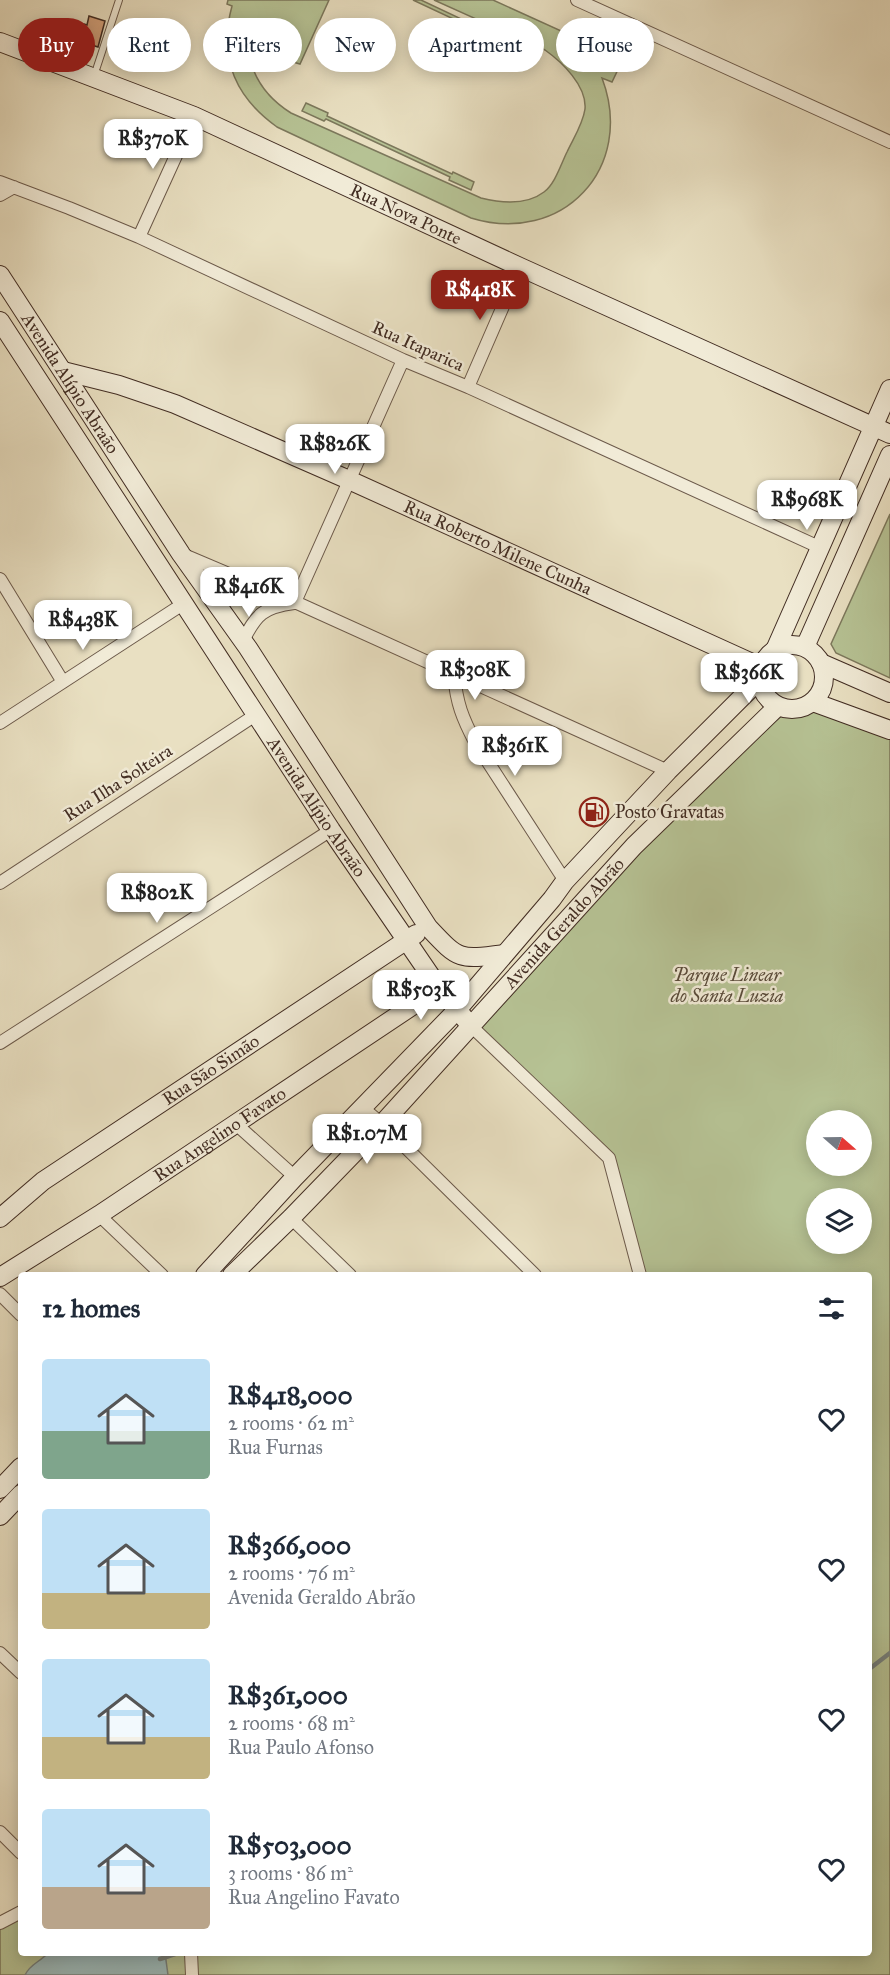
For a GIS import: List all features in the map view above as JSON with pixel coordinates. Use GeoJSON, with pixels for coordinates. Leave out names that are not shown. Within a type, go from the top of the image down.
{"type":"FeatureCollection","features":[{"type":"Feature","properties":{"kind":"street"},"geometry":{"type":"LineString","coordinates":[[577,0],[890,142]]}},
{"type":"Feature","properties":{"kind":"street","name":"Rua Nova Ponte"},"geometry":{"type":"LineString","coordinates":[[0,42],[194,116],[520,267],[882,430]]}},
{"type":"Feature","properties":{"kind":"street"},"geometry":{"type":"LineString","coordinates":[[139,237],[194,116]]}},
{"type":"Feature","properties":{"kind":"street","name":"Rua Itaparica"},"geometry":{"type":"LineString","coordinates":[[0,182],[139,237],[403,360],[468,387],[819,547]]}},
{"type":"Feature","properties":{"kind":"street"},"geometry":{"type":"LineString","coordinates":[[0,195],[14,187]]}},
{"type":"Feature","properties":{"kind":"street"},"geometry":{"type":"LineString","coordinates":[[468,387],[520,267]]}},
{"type":"Feature","properties":{"kind":"street","name":"Avenida Alípio Abraão"},"geometry":{"type":"LineString","coordinates":[[0,275],[181,554],[243,641],[428,927],[459,956],[473,958],[504,954]]}},
{"type":"Feature","properties":{"kind":"street","name":"Avenida Alípio Abraão"},"geometry":{"type":"LineString","coordinates":[[0,321],[331,830],[439,988],[470,1025],[609,1158],[639,1272]]}},
{"type":"Feature","properties":{"kind":"street"},"geometry":{"type":"LineString","coordinates":[[295,602],[403,360]]}},
{"type":"Feature","properties":{"kind":"street","name":"Rua Roberto Milene Cunha"},"geometry":{"type":"LineString","coordinates":[[63,371],[119,385],[175,404],[349,480],[761,673]]}},
{"type":"Feature","properties":{"kind":"street","name":"Avenida Geraldo Abrão"},"geometry":{"type":"LineString","coordinates":[[208,1272],[295,1177],[458,1009],[565,881],[761,673],[769,654],[775,650],[819,547],[882,430],[890,389]]}},
{"type":"Feature","properties":{"kind":"street"},"geometry":{"type":"LineString","coordinates":[[805,648],[890,455]]}},
{"type":"Feature","properties":{"kind":"street"},"geometry":{"type":"LineString","coordinates":[[181,554],[295,602],[668,771]]}},
{"type":"Feature","properties":{"kind":"street"},"geometry":{"type":"LineString","coordinates":[[0,579],[63,682]]}},
{"type":"Feature","properties":{"kind":"street"},"geometry":{"type":"LineString","coordinates":[[220,660],[243,641],[258,615],[276,605],[295,602]]}},
{"type":"Feature","properties":{"kind":"street"},"geometry":{"type":"LineString","coordinates":[[0,723],[183,604]]}},
{"type":"Feature","properties":{"kind":"street"},"geometry":{"type":"LineString","coordinates":[[761,673],[764,694],[777,706],[792,710],[803,708],[813,702],[820,693],[824,683],[824,673],[815,654],[797,645],[787,645],[775,650]]}},
{"type":"Feature","properties":{"kind":"street"},"geometry":{"type":"LineString","coordinates":[[821,663],[890,693]]}},
{"type":"Feature","properties":{"kind":"street"},"geometry":{"type":"LineString","coordinates":[[454,676],[457,703],[470,732],[565,881]]}},
{"type":"Feature","properties":{"kind":"street"},"geometry":{"type":"LineString","coordinates":[[813,702],[890,730]]}},
{"type":"Feature","properties":{"kind":"street","name":"Avenida Geraldo Abrão"},"geometry":{"type":"LineString","coordinates":[[235,1272],[291,1218],[381,1124],[634,846],[777,706]]}},
{"type":"Feature","properties":{"kind":"street","name":"Rua Ilha Solteira"},"geometry":{"type":"LineString","coordinates":[[0,883],[256,714]]}},
{"type":"Feature","properties":{"kind":"street"},"geometry":{"type":"LineString","coordinates":[[616,827],[634,846]]}},
{"type":"Feature","properties":{"kind":"street"},"geometry":{"type":"LineString","coordinates":[[0,1043],[331,830]]}},
{"type":"Feature","properties":{"kind":"street","name":"Rua São Simão"},"geometry":{"type":"LineString","coordinates":[[0,1217],[43,1181],[428,927]]}},
{"type":"Feature","properties":{"kind":"street","name":"Rua Angelino Favato"},"geometry":{"type":"LineString","coordinates":[[0,1277],[99,1215],[439,988]]}},
{"type":"Feature","properties":{"kind":"street"},"geometry":{"type":"LineString","coordinates":[[363,1108],[533,1272]]}},
{"type":"Feature","properties":{"kind":"street"},"geometry":{"type":"LineString","coordinates":[[236,1124],[295,1177]]}},
{"type":"Feature","properties":{"kind":"street"},"geometry":{"type":"LineString","coordinates":[[99,1215],[159,1272]]}},
{"type":"Feature","properties":{"kind":"street"},"geometry":{"type":"LineString","coordinates":[[291,1218],[347,1272]]}},
{"type":"Feature","properties":{"kind":"street"},"geometry":{"type":"LineString","coordinates":[[0,1294],[18,1312]]}},
{"type":"Feature","properties":{"kind":"street"},"geometry":{"type":"LineString","coordinates":[[18,1469],[3,1481],[18,1492]]}},
{"type":"Feature","properties":{"kind":"street"},"geometry":{"type":"LineString","coordinates":[[0,1516],[18,1497]]}},
{"type":"Feature","properties":{"kind":"street"},"geometry":{"type":"LineString","coordinates":[[0,1653],[18,1670]]}},
{"type":"Feature","properties":{"kind":"street"},"geometry":{"type":"LineString","coordinates":[[0,1832],[18,1850]]}},
{"type":"Feature","properties":{"kind":"street"},"geometry":{"type":"LineString","coordinates":[[0,1923],[18,1914]]}},
{"type":"Feature","properties":{"kind":"street"},"geometry":{"type":"LineString","coordinates":[[191,1956],[192,1975]]}},
{"type":"Feature","properties":{"kind":"lane"},"geometry":{"type":"LineString","coordinates":[[93,78],[119,0]]}},
{"type":"Feature","properties":{"kind":"green space"},"geometry":{"type":"Polygon","coordinates":[[[228,0],[329,0],[321,18],[314,18],[314,33],[302,60],[302,18],[229,18],[232,6],[227,4],[228,0]]]}},
{"type":"Feature","properties":{"kind":"green space"},"geometry":{"type":"Polygon","coordinates":[[[413,0],[421,0],[459,18],[451,18],[413,0]]]}},
{"type":"Feature","properties":{"kind":"green space"},"geometry":{"type":"Polygon","coordinates":[[[434,0],[493,0],[533,18],[474,18],[434,0]]]}},
{"type":"Feature","properties":{"kind":"green space"},"geometry":{"type":"Polygon","coordinates":[[[544,23],[556,29],[556,59],[544,50],[544,23]]]}},
{"type":"Feature","properties":{"kind":"green space"},"geometry":{"type":"Polygon","coordinates":[[[233,72],[254,72],[268,94],[291,113],[481,198],[514,202],[530,199],[548,188],[582,120],[585,100],[578,83],[569,72],[617,72],[612,82],[602,78],[610,111],[609,142],[599,169],[583,192],[561,210],[535,221],[504,224],[471,218],[277,127],[250,103],[233,72]]]}},
{"type":"Feature","properties":{"kind":"green space"},"geometry":{"type":"Polygon","coordinates":[[[306,103],[328,113],[327,116],[474,182],[471,190],[449,180],[450,177],[326,119],[324,121],[302,111],[306,103]]]}},
{"type":"Feature","properties":{"kind":"green space"},"geometry":{"type":"Polygon","coordinates":[[[890,514],[890,678],[836,653],[831,644],[890,514]]]}},
{"type":"Feature","properties":{"kind":"green space","name":"Parque Linear do Santa Luzia"},"geometry":{"type":"Polygon","coordinates":[[[814,707],[890,735],[890,1975],[0,1975],[0,1923],[18,1914],[18,1956],[872,1956],[872,1272],[642,1272],[609,1158],[470,1025],[634,846],[782,715],[814,707]]]}},
{"type":"Feature","properties":{"kind":"water"},"geometry":{"type":"Polygon","coordinates":[[[44,1956],[165,1956],[168,1975],[25,1975],[44,1956]]]}},
{"type":"Feature","properties":{"kind":"building"},"geometry":{"type":"Polygon","coordinates":[[[89,16],[105,21],[98,47],[95,46],[95,18],[89,18],[89,16]]]}},
{"type":"Feature","properties":{"kind":"waterway"},"geometry":{"type":"LineString","coordinates":[[872,1667],[890,1653]]}},
{"type":"Feature","properties":{"kind":"waterway"},"geometry":{"type":"LineString","coordinates":[[160,1959],[169,1956]]}},
{"type":"Feature","properties":{"kind":"place","name":"Posto Gravatas"},"geometry":{"type":"Point","coordinates":[594,812]}}]}
